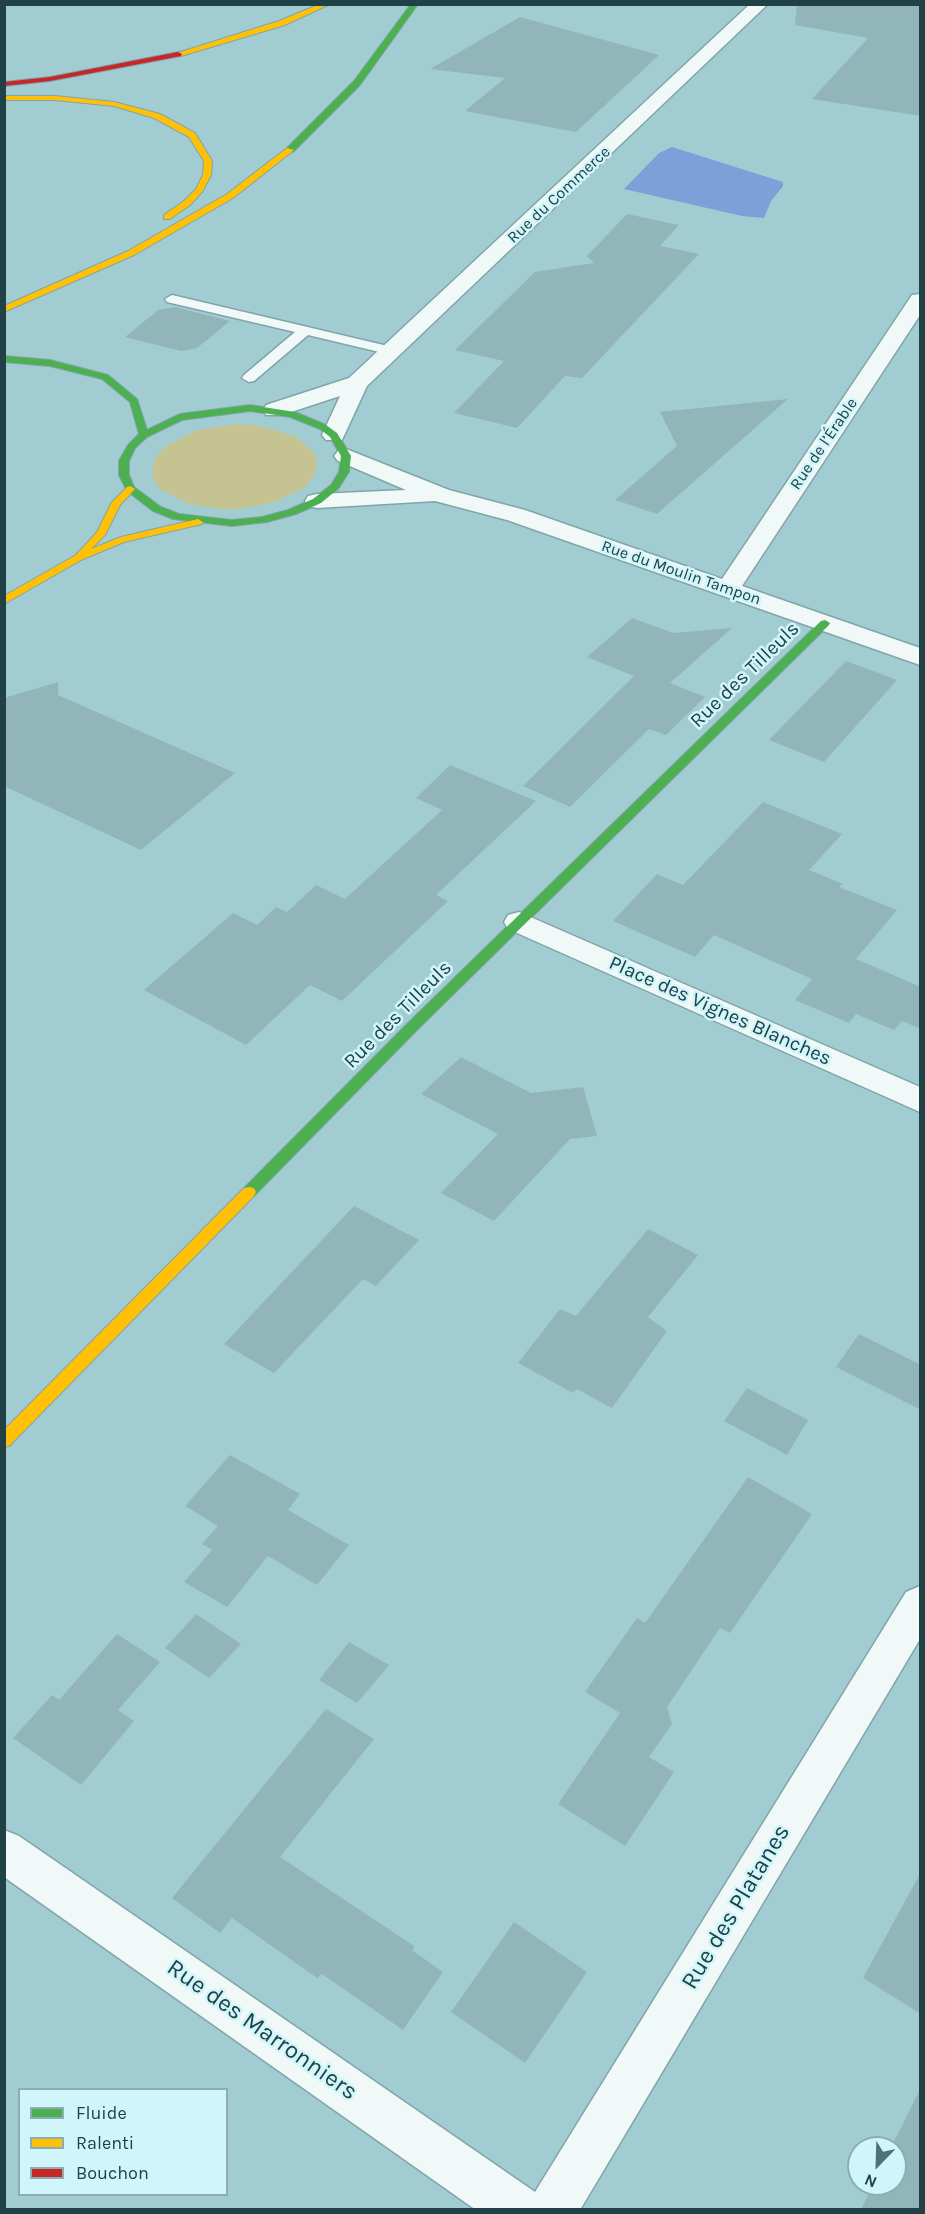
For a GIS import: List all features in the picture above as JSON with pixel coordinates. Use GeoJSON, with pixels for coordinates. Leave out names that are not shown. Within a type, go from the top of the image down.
{"type":"FeatureCollection","features":[{"type":"Feature","properties":{"kind":"main road"},"geometry":{"type":"LineString","coordinates":[[4,84],[61,77],[179,54],[282,23],[327,4]]}},
{"type":"Feature","properties":{"kind":"main road"},"geometry":{"type":"LineString","coordinates":[[4,309],[130,253],[203,212],[267,170],[306,137],[357,83],[416,4]]}},
{"type":"Feature","properties":{"kind":"main road"},"geometry":{"type":"LineString","coordinates":[[4,98],[91,100],[134,108],[157,116],[192,135],[208,161],[207,175],[199,190],[171,214],[119,245],[4,296]]}},
{"type":"Feature","properties":{"kind":"main road"},"geometry":{"type":"LineString","coordinates":[[4,359],[50,363],[105,377],[134,401],[144,435]]}},
{"type":"Feature","properties":{"kind":"main road"},"geometry":{"type":"LineString","coordinates":[[250,408],[274,410],[309,420],[334,435],[342,446],[346,456],[344,472],[335,488],[317,501],[292,512],[263,520],[232,523],[200,521],[157,509],[130,489],[124,475],[124,461],[131,447],[160,425],[203,412],[250,408]]}},
{"type":"Feature","properties":{"kind":"main road"},"geometry":{"type":"LineString","coordinates":[[77,558],[101,533],[116,504],[130,489]]}},
{"type":"Feature","properties":{"kind":"main road"},"geometry":{"type":"LineString","coordinates":[[4,601],[77,558],[121,540],[200,521]]}},
{"type":"Feature","properties":{"kind":"main road","name":"Rue des Tilleuls"},"geometry":{"type":"LineString","coordinates":[[4,1441],[413,1026],[825,623]]}},
{"type":"Feature","properties":{"kind":"street","name":"Rue du Commerce"},"geometry":{"type":"LineString","coordinates":[[334,435],[357,384],[760,4]]}},
{"type":"Feature","properties":{"kind":"street","name":"Rue de l’Érable"},"geometry":{"type":"LineString","coordinates":[[728,588],[921,300]]}},
{"type":"Feature","properties":{"kind":"street","name":"Rue du Commerce"},"geometry":{"type":"LineString","coordinates":[[274,410],[357,384]]}},
{"type":"Feature","properties":{"kind":"street","name":"Rue du Moulin Tampon"},"geometry":{"type":"LineString","coordinates":[[346,456],[440,495],[516,515],[921,657]]}},
{"type":"Feature","properties":{"kind":"street","name":"Rue du Moulin Tampon"},"geometry":{"type":"LineString","coordinates":[[317,501],[440,495]]}},
{"type":"Feature","properties":{"kind":"street","name":"Place des Vignes Blanches"},"geometry":{"type":"LineString","coordinates":[[519,922],[921,1100]]}},
{"type":"Feature","properties":{"kind":"street","name":"Rue des Platanes"},"geometry":{"type":"LineString","coordinates":[[552,2210],[921,1604]]}},
{"type":"Feature","properties":{"kind":"street","name":"Rue des Marronniers"},"geometry":{"type":"LineString","coordinates":[[4,1851],[519,2210]]}},
{"type":"Feature","properties":{"kind":"lane"},"geometry":{"type":"LineString","coordinates":[[172,299],[392,351]]}},
{"type":"Feature","properties":{"kind":"lane"},"geometry":{"type":"LineString","coordinates":[[249,378],[305,331]]}},
{"type":"Feature","properties":{"kind":"shaded area"},"geometry":{"type":"Polygon","coordinates":[[[238,424],[259,426],[295,436],[315,454],[317,465],[314,476],[305,487],[273,503],[230,510],[188,504],[160,489],[153,478],[152,467],[156,456],[166,446],[197,430],[238,424]]]}},
{"type":"Feature","properties":{"kind":"water"},"geometry":{"type":"Polygon","coordinates":[[[672,147],[783,182],[783,186],[771,201],[764,218],[742,216],[624,189],[659,153],[672,147]]]}},
{"type":"Feature","properties":{"kind":"building"},"geometry":{"type":"Polygon","coordinates":[[[797,4],[921,4],[921,116],[812,99],[868,38],[795,25],[797,4]]]}},
{"type":"Feature","properties":{"kind":"building"},"geometry":{"type":"Polygon","coordinates":[[[520,17],[659,55],[576,132],[465,111],[505,78],[430,69],[520,17]]]}},
{"type":"Feature","properties":{"kind":"building"},"geometry":{"type":"Polygon","coordinates":[[[627,214],[679,225],[660,246],[699,254],[582,378],[565,376],[517,428],[454,413],[504,361],[455,350],[535,272],[594,263],[587,256],[627,214]]]}},
{"type":"Feature","properties":{"kind":"building"},"geometry":{"type":"Polygon","coordinates":[[[175,307],[230,321],[197,348],[181,351],[125,337],[158,310],[175,307]]]}},
{"type":"Feature","properties":{"kind":"building"},"geometry":{"type":"Polygon","coordinates":[[[788,399],[657,514],[615,500],[677,446],[660,412],[788,399]]]}},
{"type":"Feature","properties":{"kind":"building"},"geometry":{"type":"Polygon","coordinates":[[[632,618],[673,633],[732,628],[670,683],[705,697],[666,735],[649,729],[570,807],[523,786],[634,676],[587,657],[632,618]]]}},
{"type":"Feature","properties":{"kind":"building"},"geometry":{"type":"Polygon","coordinates":[[[846,661],[897,680],[824,762],[769,740],[846,661]]]}},
{"type":"Feature","properties":{"kind":"building"},"geometry":{"type":"Polygon","coordinates":[[[58,682],[58,695],[235,773],[141,850],[4,786],[4,698],[58,682]]]}},
{"type":"Feature","properties":{"kind":"building"},"geometry":{"type":"Polygon","coordinates":[[[450,765],[536,801],[436,895],[448,901],[342,1001],[310,985],[246,1045],[144,990],[233,913],[257,925],[276,907],[287,912],[316,885],[345,899],[442,810],[416,798],[450,765]]]}},
{"type":"Feature","properties":{"kind":"building"},"geometry":{"type":"Polygon","coordinates":[[[763,802],[842,834],[809,870],[843,884],[839,887],[897,910],[856,959],[921,987],[921,1029],[902,1021],[894,1030],[856,1014],[849,1023],[795,1000],[812,979],[714,935],[695,957],[613,921],[657,874],[683,885],[763,802]]]}},
{"type":"Feature","properties":{"kind":"building"},"geometry":{"type":"Polygon","coordinates":[[[461,1057],[531,1093],[583,1087],[597,1136],[570,1139],[494,1221],[441,1193],[498,1134],[421,1094],[461,1057]]]}},
{"type":"Feature","properties":{"kind":"building"},"geometry":{"type":"Polygon","coordinates":[[[354,1206],[419,1240],[376,1286],[363,1279],[274,1373],[224,1344],[354,1206]]]}},
{"type":"Feature","properties":{"kind":"building"},"geometry":{"type":"Polygon","coordinates":[[[648,1229],[698,1255],[648,1317],[667,1331],[612,1408],[577,1389],[573,1393],[518,1363],[560,1309],[576,1316],[648,1229]]]}},
{"type":"Feature","properties":{"kind":"building"},"geometry":{"type":"Polygon","coordinates":[[[859,1334],[921,1365],[921,1410],[836,1367],[859,1334]]]}},
{"type":"Feature","properties":{"kind":"building"},"geometry":{"type":"Polygon","coordinates":[[[747,1388],[808,1420],[787,1455],[724,1421],[747,1388]]]}},
{"type":"Feature","properties":{"kind":"building"},"geometry":{"type":"Polygon","coordinates":[[[230,1455],[300,1494],[288,1510],[349,1545],[317,1585],[268,1556],[227,1607],[184,1582],[212,1550],[202,1544],[218,1526],[185,1506],[230,1455]]]}},
{"type":"Feature","properties":{"kind":"building"},"geometry":{"type":"Polygon","coordinates":[[[748,1477],[812,1514],[730,1633],[720,1628],[667,1707],[672,1724],[649,1757],[674,1772],[625,1846],[558,1804],[620,1713],[585,1692],[637,1618],[645,1623],[748,1477]]]}},
{"type":"Feature","properties":{"kind":"building"},"geometry":{"type":"Polygon","coordinates":[[[196,1614],[241,1644],[209,1678],[165,1648],[196,1614]]]}},
{"type":"Feature","properties":{"kind":"building"},"geometry":{"type":"Polygon","coordinates":[[[117,1634],[160,1662],[118,1710],[134,1721],[81,1785],[13,1738],[52,1695],[59,1700],[117,1634]]]}},
{"type":"Feature","properties":{"kind":"building"},"geometry":{"type":"Polygon","coordinates":[[[349,1642],[389,1665],[357,1703],[319,1680],[349,1642]]]}},
{"type":"Feature","properties":{"kind":"building"},"geometry":{"type":"Polygon","coordinates":[[[326,1709],[374,1739],[280,1857],[414,1946],[413,1951],[443,1972],[403,2030],[322,1974],[317,1978],[232,1918],[220,1933],[172,1898],[326,1709]]]}},
{"type":"Feature","properties":{"kind":"building"},"geometry":{"type":"Polygon","coordinates":[[[921,1872],[921,2014],[863,1978],[921,1872]]]}},
{"type":"Feature","properties":{"kind":"building"},"geometry":{"type":"Polygon","coordinates":[[[514,1922],[587,1972],[525,2063],[451,2012],[514,1922]]]}},
{"type":"Feature","properties":{"kind":"building"},"geometry":{"type":"Polygon","coordinates":[[[921,2087],[921,2210],[861,2210],[867,2196],[907,2196],[907,2136],[897,2136],[921,2087]]]}},
{"type":"Feature","properties":{"kind":"traffic: fast"},"geometry":{"type":"LineString","coordinates":[[290,150],[357,83],[415,4]]}},
{"type":"Feature","properties":{"kind":"traffic: fast"},"geometry":{"type":"LineString","coordinates":[[4,359],[50,363],[105,377],[134,401],[144,435]]}},
{"type":"Feature","properties":{"kind":"traffic: fast"},"geometry":{"type":"LineString","coordinates":[[250,408],[292,414],[323,427],[334,435],[346,456],[344,472],[335,487],[317,501],[292,512],[263,520],[232,523],[177,517],[157,509],[130,489],[124,475],[124,461],[131,447],[144,435],[180,417],[250,408]]}},
{"type":"Feature","properties":{"kind":"traffic: fast"},"geometry":{"type":"LineString","coordinates":[[249,1192],[413,1026],[825,623]]}},
{"type":"Feature","properties":{"kind":"traffic: slow"},"geometry":{"type":"LineString","coordinates":[[178,54],[282,23],[327,4]]}},
{"type":"Feature","properties":{"kind":"traffic: slow"},"geometry":{"type":"LineString","coordinates":[[4,98],[55,98],[114,104],[157,116],[192,135],[208,161],[207,175],[199,190],[187,203],[167,217]]}},
{"type":"Feature","properties":{"kind":"traffic: slow"},"geometry":{"type":"LineString","coordinates":[[4,309],[131,253],[230,196],[290,150]]}},
{"type":"Feature","properties":{"kind":"traffic: slow"},"geometry":{"type":"LineString","coordinates":[[80,554],[101,533],[116,504],[130,489]]}},
{"type":"Feature","properties":{"kind":"traffic: slow"},"geometry":{"type":"LineString","coordinates":[[4,601],[77,558],[121,540],[198,522]]}},
{"type":"Feature","properties":{"kind":"traffic: slow"},"geometry":{"type":"LineString","coordinates":[[4,1441],[249,1192]]}},
{"type":"Feature","properties":{"kind":"traffic: jam"},"geometry":{"type":"LineString","coordinates":[[4,84],[50,79],[178,54]]}}]}
